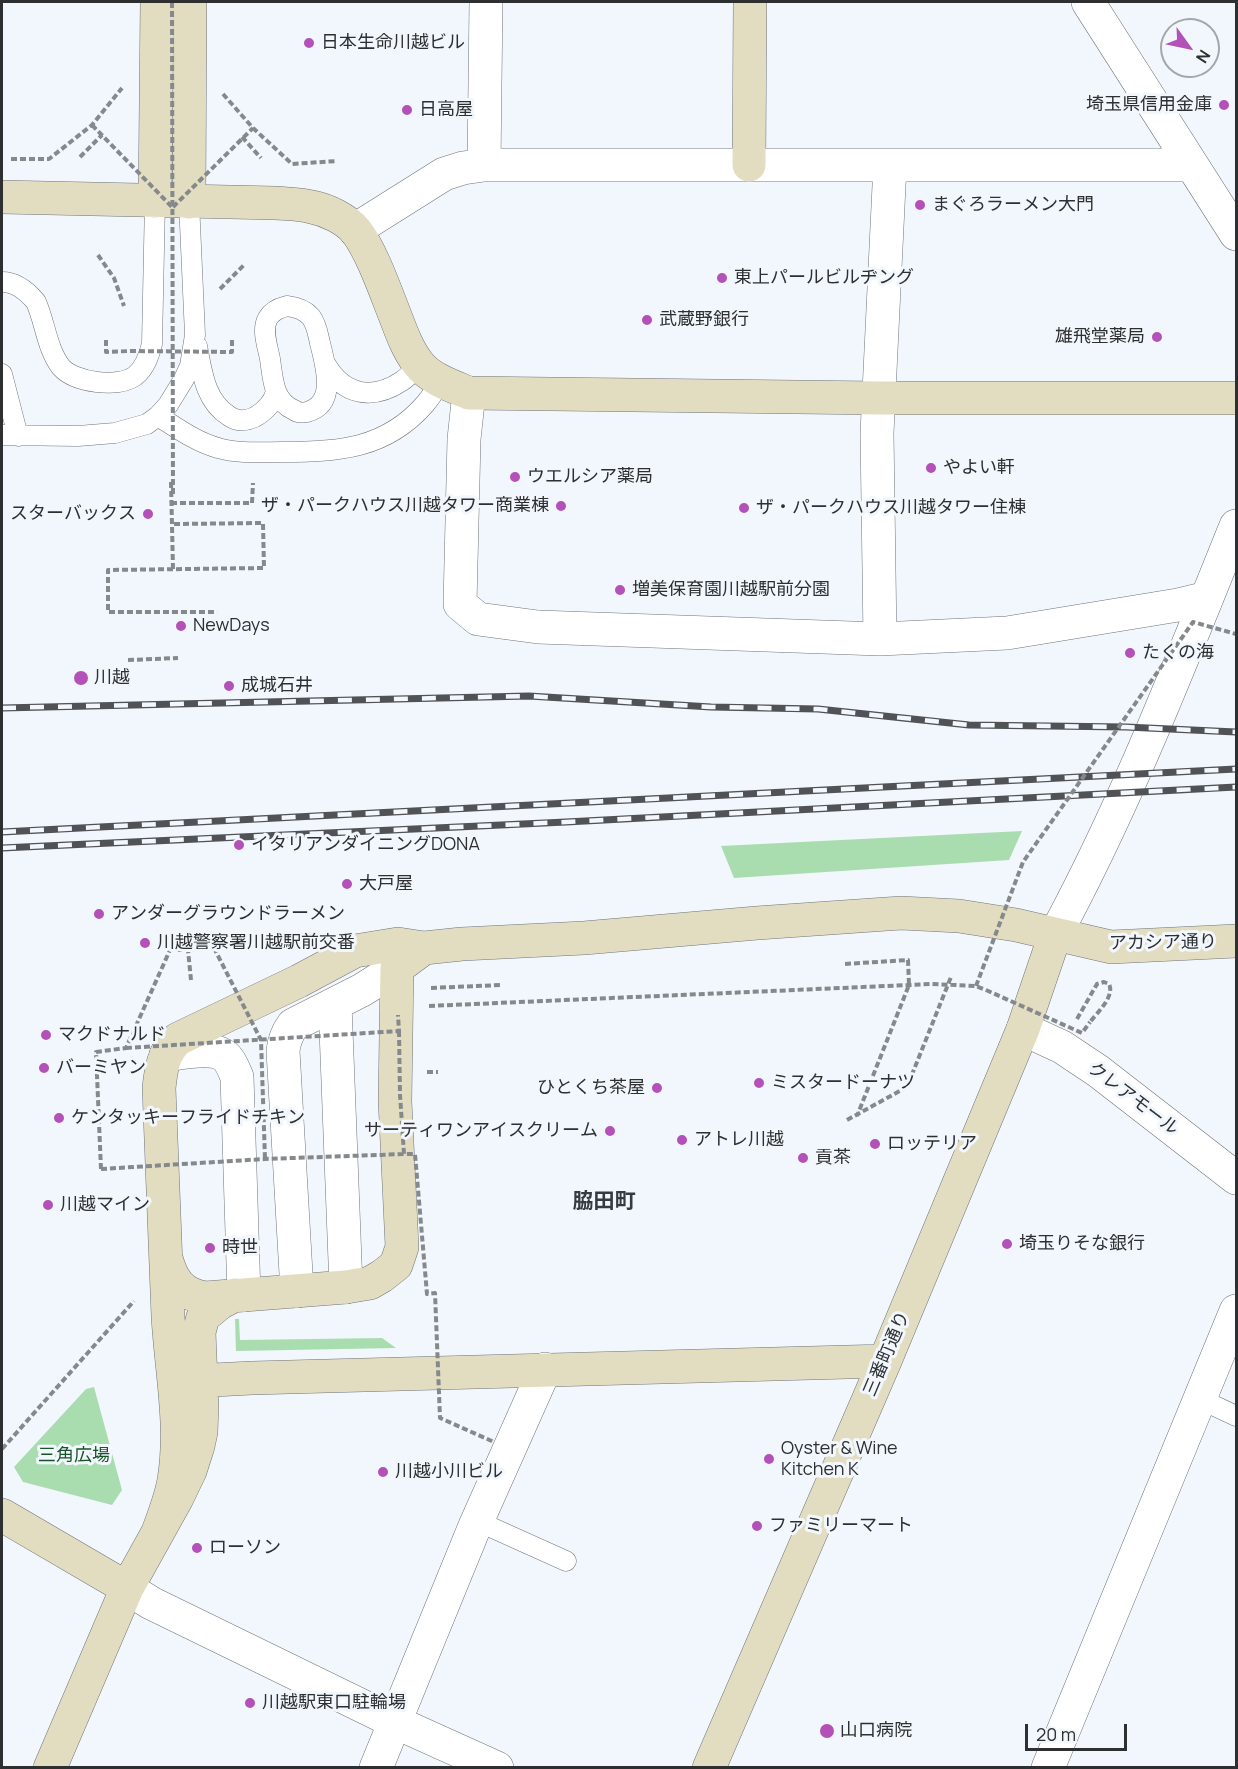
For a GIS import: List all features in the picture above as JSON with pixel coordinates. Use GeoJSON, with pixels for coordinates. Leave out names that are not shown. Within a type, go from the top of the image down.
{"type":"FeatureCollection","features":[{"type":"Feature","properties":{"kind":"street"},"geometry":{"type":"LineString","coordinates":[[157,2],[172,204]]}},
{"type":"Feature","properties":{"kind":"street"},"geometry":{"type":"LineString","coordinates":[[172,204],[190,2]]}},
{"type":"Feature","properties":{"kind":"street"},"geometry":{"type":"LineString","coordinates":[[484,165],[486,2]]}},
{"type":"Feature","properties":{"kind":"street"},"geometry":{"type":"LineString","coordinates":[[749,165],[750,2]]}},
{"type":"Feature","properties":{"kind":"street"},"geometry":{"type":"LineString","coordinates":[[1088,2],[1191,165],[1233,220]]}},
{"type":"Feature","properties":{"kind":"street"},"geometry":{"type":"LineString","coordinates":[[355,230],[444,174],[484,165],[1191,165]]}},
{"type":"Feature","properties":{"kind":"street"},"geometry":{"type":"LineString","coordinates":[[880,639],[876,433],[890,165]]}},
{"type":"Feature","properties":{"kind":"street"},"geometry":{"type":"LineString","coordinates":[[2,197],[172,204],[276,203],[311,206],[339,218],[355,230],[381,281],[409,349],[443,380],[464,439],[460,604],[478,620],[550,627],[880,639],[1007,633],[1178,605],[1207,598]]}},
{"type":"Feature","properties":{"kind":"street"},"geometry":{"type":"LineString","coordinates":[[443,380],[879,398],[1236,398]]}},
{"type":"Feature","properties":{"kind":"street"},"geometry":{"type":"LineString","coordinates":[[1054,935],[1087,875],[1133,775],[1236,526]]}},
{"type":"Feature","properties":{"kind":"street","name":"アカシア通り"},"geometry":{"type":"LineString","coordinates":[[166,1055],[170,1047],[178,1040],[355,951],[398,944],[424,948],[900,913],[959,916],[1016,925],[1111,947],[1236,941]]}},
{"type":"Feature","properties":{"kind":"street","name":"三番町通り"},"geometry":{"type":"LineString","coordinates":[[709,1767],[885,1361],[1023,1029],[1054,935]]}},
{"type":"Feature","properties":{"kind":"street"},"geometry":{"type":"LineString","coordinates":[[297,1291],[283,1051],[288,1031],[293,1025],[362,990],[398,968],[424,948]]}},
{"type":"Feature","properties":{"kind":"street"},"geometry":{"type":"LineString","coordinates":[[165,1253],[174,1279],[180,1286],[192,1294],[205,1298],[346,1287],[370,1283],[396,1265],[402,1247],[395,1101],[398,968]]}},
{"type":"Feature","properties":{"kind":"street"},"geometry":{"type":"LineString","coordinates":[[335,1004],[346,1287]]}},
{"type":"Feature","properties":{"kind":"street","name":"クレアモール"},"geometry":{"type":"LineString","coordinates":[[1023,1029],[1062,1047],[1098,1071],[1236,1178]]}},
{"type":"Feature","properties":{"kind":"street"},"geometry":{"type":"LineString","coordinates":[[50,1767],[127,1588],[181,1489],[198,1446],[201,1425],[169,1327],[159,1088],[160,1068],[166,1055],[207,1050],[224,1055],[233,1066],[237,1077],[239,1295]]}},
{"type":"Feature","properties":{"kind":"street"},"geometry":{"type":"LineString","coordinates":[[188,1381],[203,1317],[220,1304],[239,1295]]}},
{"type":"Feature","properties":{"kind":"street"},"geometry":{"type":"LineString","coordinates":[[1048,1767],[1236,1311]]}},
{"type":"Feature","properties":{"kind":"street"},"geometry":{"type":"LineString","coordinates":[[188,1381],[263,1377],[885,1361]]}},
{"type":"Feature","properties":{"kind":"street"},"geometry":{"type":"LineString","coordinates":[[376,1767],[477,1521],[545,1369]]}},
{"type":"Feature","properties":{"kind":"street"},"geometry":{"type":"LineString","coordinates":[[2,1515],[155,1605],[395,1722],[496,1767]]}},
{"type":"Feature","properties":{"kind":"lane"},"geometry":{"type":"LineString","coordinates":[[2,282],[19,286],[36,302],[54,354],[61,366],[75,378],[90,382],[118,381],[134,376],[144,366],[150,354],[172,204]]}},
{"type":"Feature","properties":{"kind":"lane"},"geometry":{"type":"LineString","coordinates":[[172,204],[201,370],[213,403],[231,418],[244,421],[258,415],[273,400],[276,392]]}},
{"type":"Feature","properties":{"kind":"lane"},"geometry":{"type":"LineString","coordinates":[[291,306],[311,317],[326,365],[328,383],[324,399],[305,413],[286,406],[276,392],[265,328],[270,315],[276,310],[291,306]]}},
{"type":"Feature","properties":{"kind":"lane"},"geometry":{"type":"LineString","coordinates":[[2,374],[10,435],[116,434],[147,424],[168,405],[184,379],[195,335]]}},
{"type":"Feature","properties":{"kind":"lane"},"geometry":{"type":"LineString","coordinates":[[326,365],[338,382],[347,388],[364,393],[375,393],[402,381],[443,380]]}},
{"type":"Feature","properties":{"kind":"lane"},"geometry":{"type":"LineString","coordinates":[[158,416],[196,440],[222,450],[325,452],[350,448],[380,439],[402,426],[425,404],[443,380]]}},
{"type":"Feature","properties":{"kind":"lane"},"geometry":{"type":"LineString","coordinates":[[1200,1398],[1236,1416]]}},
{"type":"Feature","properties":{"kind":"lane"},"geometry":{"type":"LineString","coordinates":[[477,1521],[566,1561]]}},
{"type":"Feature","properties":{"kind":"path"},"geometry":{"type":"LineString","coordinates":[[172,2],[173,497]]}},
{"type":"Feature","properties":{"kind":"path"},"geometry":{"type":"LineString","coordinates":[[11,159],[49,159],[92,125],[122,89],[123,79]]}},
{"type":"Feature","properties":{"kind":"path"},"geometry":{"type":"LineString","coordinates":[[92,125],[172,204]]}},
{"type":"Feature","properties":{"kind":"path"},"geometry":{"type":"LineString","coordinates":[[172,204],[253,128],[292,164],[337,161]]}},
{"type":"Feature","properties":{"kind":"path"},"geometry":{"type":"LineString","coordinates":[[80,157],[102,135]]}},
{"type":"Feature","properties":{"kind":"path"},"geometry":{"type":"LineString","coordinates":[[242,138],[261,158]]}},
{"type":"Feature","properties":{"kind":"path"},"geometry":{"type":"LineString","coordinates":[[98,255],[114,278],[124,306]]}},
{"type":"Feature","properties":{"kind":"path"},"geometry":{"type":"LineString","coordinates":[[106,340],[106,352],[232,352],[232,340]]}},
{"type":"Feature","properties":{"kind":"path"},"geometry":{"type":"LineString","coordinates":[[129,340],[130,351]]}},
{"type":"Feature","properties":{"kind":"path"},"geometry":{"type":"LineString","coordinates":[[171,482],[173,569]]}},
{"type":"Feature","properties":{"kind":"path"},"geometry":{"type":"LineString","coordinates":[[171,503],[252,503],[253,483]]}},
{"type":"Feature","properties":{"kind":"path"},"geometry":{"type":"LineString","coordinates":[[174,524],[263,523],[264,568],[108,570],[108,612],[217,612]]}},
{"type":"Feature","properties":{"kind":"path"},"geometry":{"type":"LineString","coordinates":[[976,986],[1023,862],[1193,622],[1236,634]]}},
{"type":"Feature","properties":{"kind":"path"},"geometry":{"type":"LineString","coordinates":[[128,660],[178,658]]}},
{"type":"Feature","properties":{"kind":"path"},"geometry":{"type":"LineString","coordinates":[[126,1058],[126,1048],[170,950],[213,946],[261,1040],[265,1159]]}},
{"type":"Feature","properties":{"kind":"path"},"geometry":{"type":"LineString","coordinates":[[188,950],[191,980]]}},
{"type":"Feature","properties":{"kind":"path"},"geometry":{"type":"LineString","coordinates":[[845,964],[908,960],[909,985],[857,1116]]}},
{"type":"Feature","properties":{"kind":"path"},"geometry":{"type":"LineString","coordinates":[[847,1120],[907,1087],[951,977]]}},
{"type":"Feature","properties":{"kind":"path"},"geometry":{"type":"LineString","coordinates":[[428,1006],[932,984],[976,986],[1082,1033],[1111,995],[1112,989],[1109,984],[1104,982],[1097,984],[1073,1027]]}},
{"type":"Feature","properties":{"kind":"path"},"geometry":{"type":"LineString","coordinates":[[426,988],[502,985]]}},
{"type":"Feature","properties":{"kind":"path"},"geometry":{"type":"LineString","coordinates":[[398,1015],[404,1154]]}},
{"type":"Feature","properties":{"kind":"path"},"geometry":{"type":"LineString","coordinates":[[399,1031],[313,1035],[96,1052],[101,1169],[265,1159],[415,1154],[427,1294],[435,1293],[440,1418],[494,1442]]}},
{"type":"Feature","properties":{"kind":"path"},"geometry":{"type":"LineString","coordinates":[[2,1449],[134,1301]]}},
{"type":"Feature","properties":{"kind":"green space"},"geometry":{"type":"Polygon","coordinates":[[[1022,831],[1009,860],[734,878],[721,846],[1022,831]]]}},
{"type":"Feature","properties":{"kind":"green space"},"geometry":{"type":"Polygon","coordinates":[[[235,1319],[239,1319],[240,1340],[382,1338],[396,1348],[236,1351],[235,1319]]]}},
{"type":"Feature","properties":{"kind":"green space","name":"三角広場"},"geometry":{"type":"Polygon","coordinates":[[[94,1387],[122,1490],[112,1505],[23,1482],[14,1467],[86,1389],[94,1387]]]}},
{"type":"Feature","properties":{"kind":"railway"},"geometry":{"type":"LineString","coordinates":[[2,708],[529,696],[711,707],[818,709],[969,725],[1126,727],[1236,732]]}},
{"type":"Feature","properties":{"kind":"railway"},"geometry":{"type":"LineString","coordinates":[[2,832],[1236,769]]}},
{"type":"Feature","properties":{"kind":"railway"},"geometry":{"type":"LineString","coordinates":[[2,848],[566,822],[1236,787]]}},
{"type":"Feature","properties":{"kind":"place","name":"日本生命川越ビル"},"geometry":{"type":"Point","coordinates":[309,43]}},
{"type":"Feature","properties":{"kind":"place","name":"埼玉県信用金庫"},"geometry":{"type":"Point","coordinates":[1224,105]}},
{"type":"Feature","properties":{"kind":"place","name":"日高屋"},"geometry":{"type":"Point","coordinates":[407,110]}},
{"type":"Feature","properties":{"kind":"place","name":"まぐろラーメン大門"},"geometry":{"type":"Point","coordinates":[920,205]}},
{"type":"Feature","properties":{"kind":"place","name":"東上パールビルヂング"},"geometry":{"type":"Point","coordinates":[722,278]}},
{"type":"Feature","properties":{"kind":"place","name":"武蔵野銀行"},"geometry":{"type":"Point","coordinates":[647,320]}},
{"type":"Feature","properties":{"kind":"place","name":"雄飛堂薬局"},"geometry":{"type":"Point","coordinates":[1157,337]}},
{"type":"Feature","properties":{"kind":"place","name":"やよい軒"},"geometry":{"type":"Point","coordinates":[931,468]}},
{"type":"Feature","properties":{"kind":"place","name":"ウエルシア薬局"},"geometry":{"type":"Point","coordinates":[515,477]}},
{"type":"Feature","properties":{"kind":"place","name":"ザ・パークハウス川越タワー商業棟"},"geometry":{"type":"Point","coordinates":[561,506]}},
{"type":"Feature","properties":{"kind":"place","name":"ザ・パークハウス川越タワー住棟"},"geometry":{"type":"Point","coordinates":[744,508]}},
{"type":"Feature","properties":{"kind":"place","name":"スターバックス"},"geometry":{"type":"Point","coordinates":[148,514]}},
{"type":"Feature","properties":{"kind":"place","name":"増美保育園川越駅前分園"},"geometry":{"type":"Point","coordinates":[620,590]}},
{"type":"Feature","properties":{"kind":"place","name":"NewDays"},"geometry":{"type":"Point","coordinates":[181,626]}},
{"type":"Feature","properties":{"kind":"place","name":"たくの海"},"geometry":{"type":"Point","coordinates":[1130,653]}},
{"type":"Feature","properties":{"kind":"place","name":"川越"},"geometry":{"type":"Point","coordinates":[81,678]}},
{"type":"Feature","properties":{"kind":"place","name":"成城石井"},"geometry":{"type":"Point","coordinates":[229,686]}},
{"type":"Feature","properties":{"kind":"place","name":"イタリアンダイニングDONA"},"geometry":{"type":"Point","coordinates":[239,845]}},
{"type":"Feature","properties":{"kind":"place","name":"大戸屋"},"geometry":{"type":"Point","coordinates":[347,884]}},
{"type":"Feature","properties":{"kind":"place","name":"アンダーグラウンドラーメン"},"geometry":{"type":"Point","coordinates":[99,914]}},
{"type":"Feature","properties":{"kind":"place","name":"川越警察署川越駅前交番"},"geometry":{"type":"Point","coordinates":[145,943]}},
{"type":"Feature","properties":{"kind":"place","name":"マクドナルド"},"geometry":{"type":"Point","coordinates":[46,1035]}},
{"type":"Feature","properties":{"kind":"place","name":"バーミヤン"},"geometry":{"type":"Point","coordinates":[44,1068]}},
{"type":"Feature","properties":{"kind":"place","name":"ミスタードーナツ"},"geometry":{"type":"Point","coordinates":[759,1083]}},
{"type":"Feature","properties":{"kind":"place","name":"ひとくち茶屋"},"geometry":{"type":"Point","coordinates":[657,1088]}},
{"type":"Feature","properties":{"kind":"place","name":"ケンタッキーフライドチキン"},"geometry":{"type":"Point","coordinates":[59,1118]}},
{"type":"Feature","properties":{"kind":"place","name":"サーティワンアイスクリーム"},"geometry":{"type":"Point","coordinates":[610,1131]}},
{"type":"Feature","properties":{"kind":"place","name":"アトレ川越"},"geometry":{"type":"Point","coordinates":[682,1140]}},
{"type":"Feature","properties":{"kind":"place","name":"ロッテリア"},"geometry":{"type":"Point","coordinates":[875,1144]}},
{"type":"Feature","properties":{"kind":"place","name":"貢茶"},"geometry":{"type":"Point","coordinates":[803,1158]}},
{"type":"Feature","properties":{"kind":"place","name":"川越マイン"},"geometry":{"type":"Point","coordinates":[48,1205]}},
{"type":"Feature","properties":{"kind":"place","name":"埼玉りそな銀行"},"geometry":{"type":"Point","coordinates":[1007,1244]}},
{"type":"Feature","properties":{"kind":"place","name":"時世"},"geometry":{"type":"Point","coordinates":[210,1248]}},
{"type":"Feature","properties":{"kind":"place","name":"Oyster & Wine Kitchen K"},"geometry":{"type":"Point","coordinates":[769,1459]}},
{"type":"Feature","properties":{"kind":"place","name":"川越小川ビル"},"geometry":{"type":"Point","coordinates":[383,1472]}},
{"type":"Feature","properties":{"kind":"place","name":"ファミリーマート"},"geometry":{"type":"Point","coordinates":[757,1526]}},
{"type":"Feature","properties":{"kind":"place","name":"ローソン"},"geometry":{"type":"Point","coordinates":[197,1548]}},
{"type":"Feature","properties":{"kind":"place","name":"川越駅東口駐輪場"},"geometry":{"type":"Point","coordinates":[250,1703]}},
{"type":"Feature","properties":{"kind":"place","name":"山口病院"},"geometry":{"type":"Point","coordinates":[827,1731]}},
{"type":"Feature","properties":{"kind":"district","name":"脇田町"},"geometry":{"type":"Point","coordinates":[604,1202]}}]}
